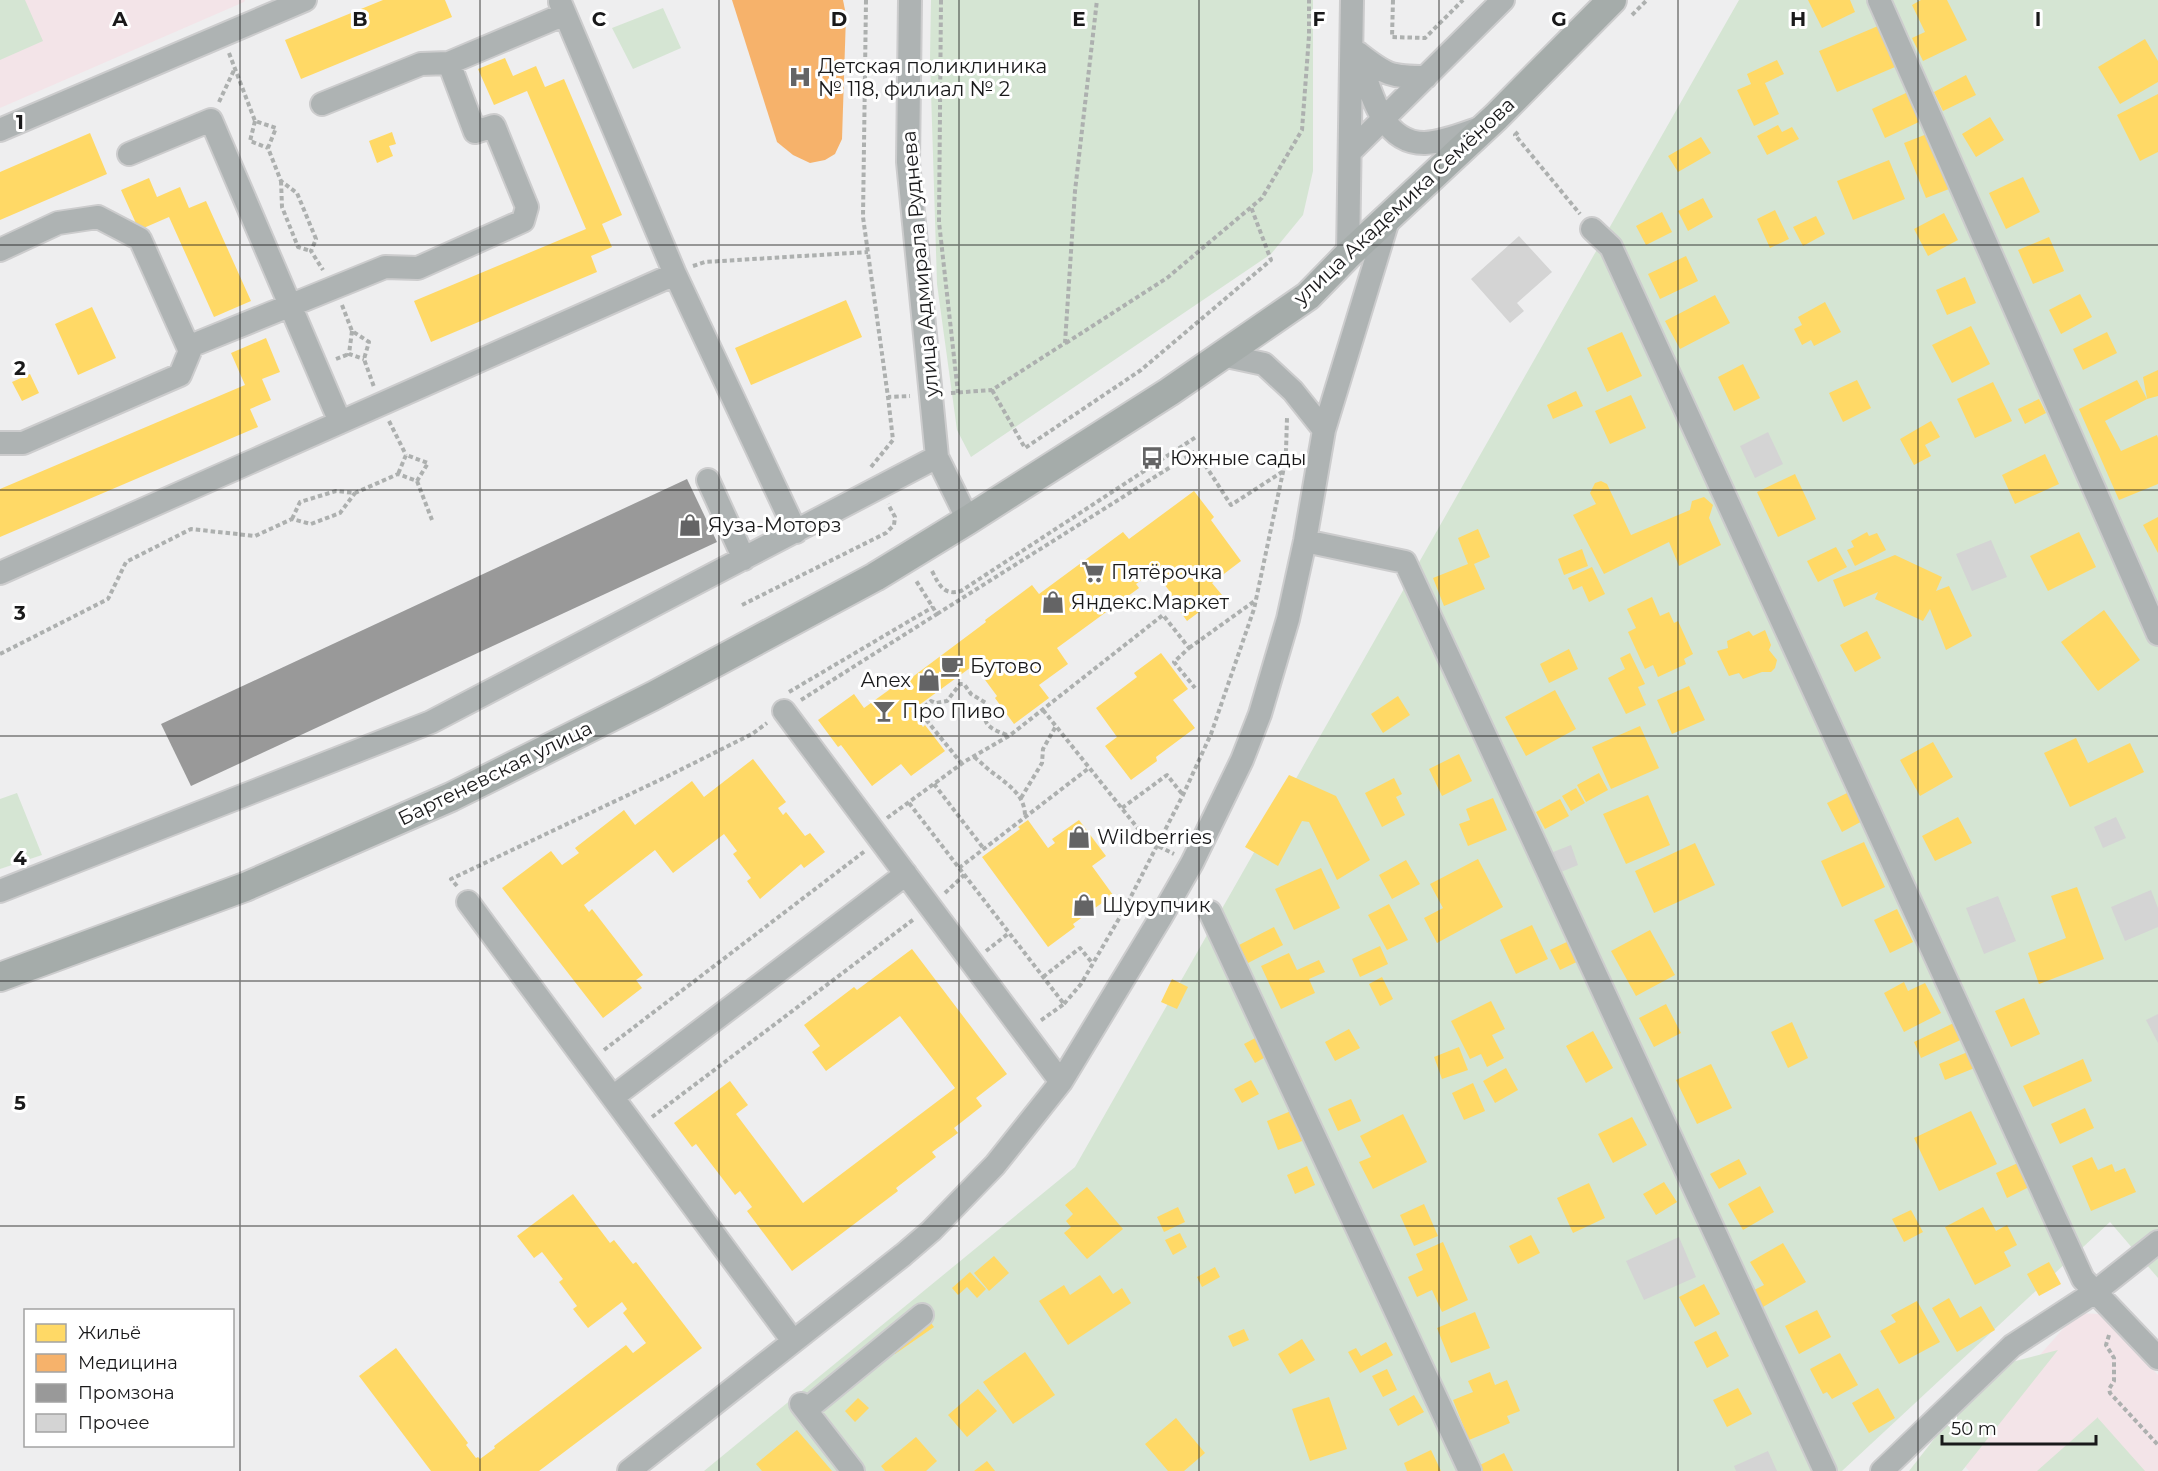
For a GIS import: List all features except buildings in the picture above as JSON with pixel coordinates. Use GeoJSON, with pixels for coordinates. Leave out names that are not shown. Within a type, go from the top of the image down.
{"type":"FeatureCollection","features":[{"type":"Feature","properties":{"kind":"main road","name":"улица Академика Семёнова"},"geometry":{"type":"LineString","coordinates":[[968,520],[1169,392],[1308,296],[1348,255],[1485,127],[1612,0]]}},
{"type":"Feature","properties":{"kind":"main road","name":"Бартеневская улица"},"geometry":{"type":"LineString","coordinates":[[0,977],[245,887],[451,797],[653,696],[875,577],[968,520]]}},
{"type":"Feature","properties":{"kind":"street"},"geometry":{"type":"LineString","coordinates":[[0,130],[223,35],[253,11],[305,0]]}},
{"type":"Feature","properties":{"kind":"street","name":"улица Адмирала Руднева"},"geometry":{"type":"LineString","coordinates":[[909,0],[908,162],[937,457],[968,520]]}},
{"type":"Feature","properties":{"kind":"street"},"geometry":{"type":"LineString","coordinates":[[1348,255],[1355,44],[1352,0]]}},
{"type":"Feature","properties":{"kind":"street"},"geometry":{"type":"LineString","coordinates":[[1351,151],[1503,0]]}},
{"type":"Feature","properties":{"kind":"street"},"geometry":{"type":"LineString","coordinates":[[1879,0],[2158,634]]}},
{"type":"Feature","properties":{"kind":"street"},"geometry":{"type":"LineString","coordinates":[[322,104],[421,64],[449,63],[562,7],[675,274],[796,532]]}},
{"type":"Feature","properties":{"kind":"street"},"geometry":{"type":"LineString","coordinates":[[1355,44],[1382,72],[1401,77],[1426,77]]}},
{"type":"Feature","properties":{"kind":"street"},"geometry":{"type":"LineString","coordinates":[[1355,44],[1371,93],[1389,128],[1405,141],[1424,143],[1443,141],[1485,127]]}},
{"type":"Feature","properties":{"kind":"street"},"geometry":{"type":"LineString","coordinates":[[188,347],[384,267],[418,268],[523,221],[527,207],[494,126],[475,132],[449,63]]}},
{"type":"Feature","properties":{"kind":"street"},"geometry":{"type":"LineString","coordinates":[[129,154],[211,120],[340,422]]}},
{"type":"Feature","properties":{"kind":"street"},"geometry":{"type":"LineString","coordinates":[[0,250],[58,223],[98,217],[140,239],[190,351],[180,375],[23,443],[0,443]]}},
{"type":"Feature","properties":{"kind":"street"},"geometry":{"type":"LineString","coordinates":[[629,1471],[931,1231],[995,1164],[1061,1082],[1128,975],[1191,863],[1242,760],[1260,714],[1288,619],[1305,542],[1324,430],[1389,217]]}},
{"type":"Feature","properties":{"kind":"street"},"geometry":{"type":"LineString","coordinates":[[1592,229],[1611,247],[2083,1279],[2158,1358]]}},
{"type":"Feature","properties":{"kind":"street"},"geometry":{"type":"LineString","coordinates":[[0,573],[675,274]]}},
{"type":"Feature","properties":{"kind":"street"},"geometry":{"type":"LineString","coordinates":[[1222,355],[1264,364],[1293,391],[1324,430]]}},
{"type":"Feature","properties":{"kind":"street"},"geometry":{"type":"LineString","coordinates":[[0,891],[431,722],[937,457]]}},
{"type":"Feature","properties":{"kind":"street"},"geometry":{"type":"LineString","coordinates":[[708,480],[744,559]]}},
{"type":"Feature","properties":{"kind":"street"},"geometry":{"type":"LineString","coordinates":[[1305,542],[1405,562],[1825,1471]]}},
{"type":"Feature","properties":{"kind":"street"},"geometry":{"type":"LineString","coordinates":[[783,704],[876,834],[1061,1082]]}},
{"type":"Feature","properties":{"kind":"street"},"geometry":{"type":"LineString","coordinates":[[613,1097],[906,874]]}},
{"type":"Feature","properties":{"kind":"street"},"geometry":{"type":"LineString","coordinates":[[468,902],[793,1341]]}},
{"type":"Feature","properties":{"kind":"street"},"geometry":{"type":"LineString","coordinates":[[1210,912],[1470,1471]]}},
{"type":"Feature","properties":{"kind":"street"},"geometry":{"type":"LineString","coordinates":[[1882,1471],[2012,1346],[2096,1292],[2158,1242]]}},
{"type":"Feature","properties":{"kind":"street"},"geometry":{"type":"LineString","coordinates":[[853,1471],[804,1407],[922,1315]]}},
{"type":"Feature","properties":{"kind":"path"},"geometry":{"type":"LineString","coordinates":[[742,605],[885,533],[894,525],[895,517],[871,468],[893,440],[863,217],[866,0]]}},
{"type":"Feature","properties":{"kind":"path"},"geometry":{"type":"LineString","coordinates":[[940,0],[939,222],[958,393]]}},
{"type":"Feature","properties":{"kind":"path"},"geometry":{"type":"LineString","coordinates":[[1065,344],[1075,191],[1097,0]]}},
{"type":"Feature","properties":{"kind":"path"},"geometry":{"type":"LineString","coordinates":[[888,397],[992,390],[1167,278],[1262,198],[1302,130],[1309,36],[1309,0]]}},
{"type":"Feature","properties":{"kind":"path"},"geometry":{"type":"LineString","coordinates":[[1393,0],[1392,36],[1425,38],[1463,0]]}},
{"type":"Feature","properties":{"kind":"path"},"geometry":{"type":"LineString","coordinates":[[223,35],[255,121],[250,141],[268,148]]}},
{"type":"Feature","properties":{"kind":"path"},"geometry":{"type":"LineString","coordinates":[[211,120],[235,67]]}},
{"type":"Feature","properties":{"kind":"path"},"geometry":{"type":"LineString","coordinates":[[255,121],[276,128],[268,148],[281,181],[282,207],[298,247],[311,251],[335,287],[352,331],[349,354],[364,359]]}},
{"type":"Feature","properties":{"kind":"path"},"geometry":{"type":"LineString","coordinates":[[1515,135],[1592,229]]}},
{"type":"Feature","properties":{"kind":"path"},"geometry":{"type":"LineString","coordinates":[[281,181],[297,193],[316,239],[311,251]]}},
{"type":"Feature","properties":{"kind":"path"},"geometry":{"type":"LineString","coordinates":[[992,390],[1025,448],[1140,370],[1271,260],[1251,207]]}},
{"type":"Feature","properties":{"kind":"path"},"geometry":{"type":"LineString","coordinates":[[675,274],[705,262],[868,252]]}},
{"type":"Feature","properties":{"kind":"path"},"geometry":{"type":"LineString","coordinates":[[352,331],[369,342],[364,359],[381,404],[406,455],[428,463],[417,482]]}},
{"type":"Feature","properties":{"kind":"path"},"geometry":{"type":"LineString","coordinates":[[1024,1033],[1064,1004],[1081,984],[1124,910],[1183,795],[1211,734],[1256,600],[1283,472],[1287,417]]}},
{"type":"Feature","properties":{"kind":"path"},"geometry":{"type":"LineString","coordinates":[[932,572],[946,591],[951,593],[961,591],[1196,437]]}},
{"type":"Feature","properties":{"kind":"path"},"geometry":{"type":"LineString","coordinates":[[783,704],[937,614],[1196,451],[1231,505],[1283,472]]}},
{"type":"Feature","properties":{"kind":"path"},"geometry":{"type":"LineString","coordinates":[[0,654],[108,599],[126,562],[191,529],[255,536],[292,519],[311,524],[340,513],[355,493],[398,474],[406,455]]}},
{"type":"Feature","properties":{"kind":"path"},"geometry":{"type":"LineString","coordinates":[[398,474],[417,482],[432,520]]}},
{"type":"Feature","properties":{"kind":"path"},"geometry":{"type":"LineString","coordinates":[[292,519],[300,502],[336,491],[355,493]]}},
{"type":"Feature","properties":{"kind":"path"},"geometry":{"type":"LineString","coordinates":[[885,533],[937,614]]}},
{"type":"Feature","properties":{"kind":"path"},"geometry":{"type":"LineString","coordinates":[[1195,688],[1174,662],[1189,648],[1256,600]]}},
{"type":"Feature","properties":{"kind":"path"},"geometry":{"type":"LineString","coordinates":[[468,902],[452,879],[752,734],[783,704],[933,607]]}},
{"type":"Feature","properties":{"kind":"path"},"geometry":{"type":"LineString","coordinates":[[587,1063],[876,834],[909,803],[962,764],[1009,736],[1163,615],[1189,648]]}},
{"type":"Feature","properties":{"kind":"path"},"geometry":{"type":"LineString","coordinates":[[962,764],[919,711],[931,701],[936,703],[947,701],[960,684],[964,684],[971,694],[986,703],[988,709],[985,715],[988,726],[1009,736]]}},
{"type":"Feature","properties":{"kind":"path"},"geometry":{"type":"LineString","coordinates":[[1043,710],[1148,841],[1191,863]]}},
{"type":"Feature","properties":{"kind":"path"},"geometry":{"type":"LineString","coordinates":[[1021,798],[1042,763],[1043,748],[1056,726]]}},
{"type":"Feature","properties":{"kind":"path"},"geometry":{"type":"LineString","coordinates":[[974,757],[1006,781],[1021,798],[1025,816]]}},
{"type":"Feature","properties":{"kind":"path"},"geometry":{"type":"LineString","coordinates":[[959,868],[1089,768]]}},
{"type":"Feature","properties":{"kind":"path"},"geometry":{"type":"LineString","coordinates":[[1122,808],[1167,774],[1183,795]]}},
{"type":"Feature","properties":{"kind":"path"},"geometry":{"type":"LineString","coordinates":[[934,784],[984,849]]}},
{"type":"Feature","properties":{"kind":"path"},"geometry":{"type":"LineString","coordinates":[[909,803],[1064,1004]]}},
{"type":"Feature","properties":{"kind":"path"},"geometry":{"type":"LineString","coordinates":[[637,1129],[930,907]]}},
{"type":"Feature","properties":{"kind":"path"},"geometry":{"type":"LineString","coordinates":[[971,962],[1009,933]]}},
{"type":"Feature","properties":{"kind":"path"},"geometry":{"type":"LineString","coordinates":[[1043,977],[1080,948],[1093,964]]}},
{"type":"Feature","properties":{"kind":"path"},"geometry":{"type":"LineString","coordinates":[[2103,1328],[2109,1336],[2106,1343],[2107,1348],[2114,1358],[2114,1381],[2109,1389],[2110,1393],[2158,1445]]}},
{"type":"Feature","properties":{"kind":"shaded area"},"geometry":{"type":"Polygon","coordinates":[[[0,0],[245,0],[0,108],[0,0]]]}},
{"type":"Feature","properties":{"kind":"shaded area"},"geometry":{"type":"Polygon","coordinates":[[[2077,1313],[2099,1314],[2158,1375],[2158,1471],[1969,1471],[1953,1453],[2077,1313]]]}},
{"type":"Feature","properties":{"kind":"green space"},"geometry":{"type":"Polygon","coordinates":[[[0,0],[25,0],[43,41],[0,60],[0,0]]]}},
{"type":"Feature","properties":{"kind":"green space"},"geometry":{"type":"Polygon","coordinates":[[[931,0],[1313,0],[1313,171],[1303,215],[1271,254],[971,457],[957,430],[937,284],[930,59],[931,0]]]}},
{"type":"Feature","properties":{"kind":"green space"},"geometry":{"type":"Polygon","coordinates":[[[1739,0],[2158,0],[2158,1278],[2110,1222],[1842,1471],[704,1471],[1075,1167],[1739,0]]]}},
{"type":"Feature","properties":{"kind":"green space"},"geometry":{"type":"Polygon","coordinates":[[[663,8],[681,48],[633,69],[612,28],[663,8]]]}},
{"type":"Feature","properties":{"kind":"green space"},"geometry":{"type":"Polygon","coordinates":[[[17,793],[42,855],[0,869],[0,799],[17,793]]]}},
{"type":"Feature","properties":{"kind":"green space"},"geometry":{"type":"Polygon","coordinates":[[[2058,1350],[1962,1471],[1909,1471],[1949,1420],[2000,1365],[2058,1350]]]}},
{"type":"Feature","properties":{"kind":"green space"},"geometry":{"type":"Polygon","coordinates":[[[2097,1418],[2145,1471],[2037,1471],[2097,1418]]]}},
{"type":"Feature","properties":{"kind":"place","name":"Детская поликлиника № 118, филиал № 2"},"geometry":{"type":"Point","coordinates":[800,77]}},
{"type":"Feature","properties":{"kind":"place","name":"Южные сады"},"geometry":{"type":"Point","coordinates":[1152,458]}},
{"type":"Feature","properties":{"kind":"place","name":"Яуза-Моторз"},"geometry":{"type":"Point","coordinates":[690,525]}},
{"type":"Feature","properties":{"kind":"place","name":"Пятёрочка"},"geometry":{"type":"Point","coordinates":[1093,572]}},
{"type":"Feature","properties":{"kind":"place","name":"Яндекс.Маркет"},"geometry":{"type":"Point","coordinates":[1053,602]}},
{"type":"Feature","properties":{"kind":"place","name":"Бутово"},"geometry":{"type":"Point","coordinates":[952,666]}},
{"type":"Feature","properties":{"kind":"place","name":"Anex"},"geometry":{"type":"Point","coordinates":[929,680]}},
{"type":"Feature","properties":{"kind":"place","name":"Про Пиво"},"geometry":{"type":"Point","coordinates":[884,711]}},
{"type":"Feature","properties":{"kind":"place","name":"Wildberries"},"geometry":{"type":"Point","coordinates":[1079,837]}},
{"type":"Feature","properties":{"kind":"place","name":"Шурупчик"},"geometry":{"type":"Point","coordinates":[1084,905]}}]}
